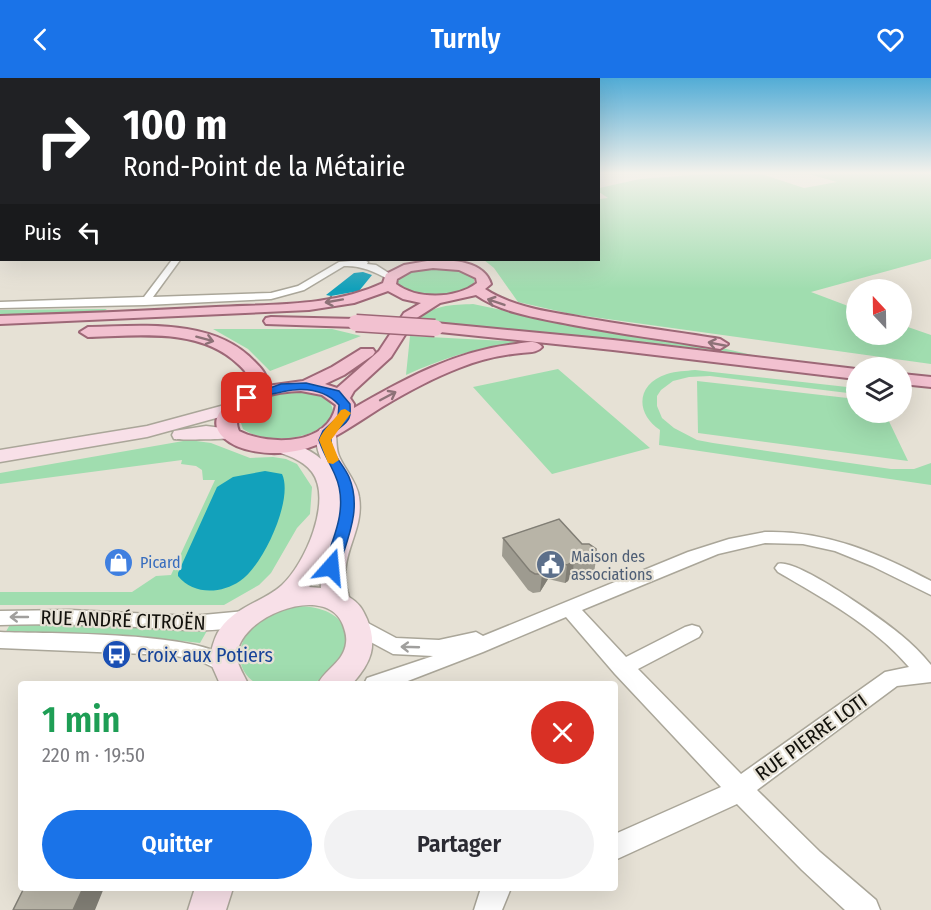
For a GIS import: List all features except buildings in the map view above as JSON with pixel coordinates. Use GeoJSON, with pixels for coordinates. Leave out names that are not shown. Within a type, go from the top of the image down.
{"type":"FeatureCollection","features":[{"type":"Feature","properties":{"kind":"main road"},"geometry":{"type":"LineString","coordinates":[[0,322],[290,307],[358,297],[376,292],[394,285],[413,267],[434,262],[450,265],[466,264],[484,279],[484,284],[477,290],[458,297],[437,299],[394,285]]}},
{"type":"Feature","properties":{"kind":"main road"},"geometry":{"type":"LineString","coordinates":[[306,386],[345,368],[366,353],[400,305],[402,299],[394,285]]}},
{"type":"Feature","properties":{"kind":"main road"},"geometry":{"type":"LineString","coordinates":[[477,290],[482,296],[494,301],[580,322],[682,337],[846,370]]}},
{"type":"Feature","properties":{"kind":"main road"},"geometry":{"type":"LineString","coordinates":[[341,398],[346,388],[385,354],[410,316],[437,299]]}},
{"type":"Feature","properties":{"kind":"main road"},"geometry":{"type":"LineString","coordinates":[[0,322],[242,321],[435,328],[613,345],[739,361]]}},
{"type":"Feature","properties":{"kind":"main road"},"geometry":{"type":"LineString","coordinates":[[0,330],[162,332],[207,339],[233,349],[242,357],[260,381],[256,393]]}},
{"type":"Feature","properties":{"kind":"main road"},"geometry":{"type":"LineString","coordinates":[[0,466],[168,436],[206,432],[231,434],[250,444],[279,446],[305,442],[448,365],[500,350],[572,347],[846,371]]}},
{"type":"Feature","properties":{"kind":"main road"},"geometry":{"type":"LineString","coordinates":[[912,380],[927,382]]}},
{"type":"Feature","properties":{"kind":"main road"},"geometry":{"type":"LineString","coordinates":[[0,456],[181,423],[232,408],[256,393],[281,387],[306,386],[327,390],[341,398],[346,411],[332,429],[326,447],[342,476],[349,500],[347,518],[331,567],[330,580],[338,602]]}},
{"type":"Feature","properties":{"kind":"main road"},"geometry":{"type":"LineString","coordinates":[[231,434],[226,422],[232,408]]}},
{"type":"Feature","properties":{"kind":"main road"},"geometry":{"type":"LineString","coordinates":[[230,674],[229,640],[245,618],[283,598],[303,580],[329,518],[331,495],[321,471],[304,455],[279,446]]}},
{"type":"Feature","properties":{"kind":"main road"},"geometry":{"type":"LineString","coordinates":[[283,598],[312,595],[338,602],[351,613],[359,627],[361,637],[355,660],[335,681]]}},
{"type":"Feature","properties":{"kind":"main road"},"geometry":{"type":"LineString","coordinates":[[207,910],[213,891]]}},
{"type":"Feature","properties":{"kind":"street"},"geometry":{"type":"LineString","coordinates":[[145,302],[175,261]]}},
{"type":"Feature","properties":{"kind":"street"},"geometry":{"type":"LineString","coordinates":[[356,262],[377,269],[394,285]]}},
{"type":"Feature","properties":{"kind":"street"},"geometry":{"type":"LineString","coordinates":[[0,305],[252,298],[280,295],[302,288],[333,270],[356,262],[413,267]]}},
{"type":"Feature","properties":{"kind":"street"},"geometry":{"type":"LineString","coordinates":[[382,681],[470,650],[568,607],[736,542],[766,538],[810,539],[838,546],[874,560],[931,589]]}},
{"type":"Feature","properties":{"kind":"street"},"geometry":{"type":"LineString","coordinates":[[784,568],[874,625],[910,654],[928,673]]}},
{"type":"Feature","properties":{"kind":"street","name":"RUE PIERRE LOTI"},"geometry":{"type":"LineString","coordinates":[[568,607],[622,668],[740,789],[892,678],[928,673]]}},
{"type":"Feature","properties":{"kind":"street","name":"RUE ANDRÉ CITROËN"},"geometry":{"type":"LineString","coordinates":[[0,618],[100,618],[214,623],[245,618]]}},
{"type":"Feature","properties":{"kind":"street"},"geometry":{"type":"LineString","coordinates":[[359,627],[393,646],[439,648],[478,640],[528,624]]}},
{"type":"Feature","properties":{"kind":"street"},"geometry":{"type":"LineString","coordinates":[[622,668],[692,632]]}},
{"type":"Feature","properties":{"kind":"street","name":"RUE ANDRÉ CITROËN"},"geometry":{"type":"LineString","coordinates":[[0,640],[170,647],[202,653],[230,674]]}},
{"type":"Feature","properties":{"kind":"street"},"geometry":{"type":"LineString","coordinates":[[618,846],[714,804],[740,789],[830,881],[866,910]]}},
{"type":"Feature","properties":{"kind":"green space"},"geometry":{"type":"Polygon","coordinates":[[[600,212],[931,212],[931,259],[858,279],[846,279],[846,282],[811,292],[846,305],[846,345],[912,345],[912,328],[931,335],[931,364],[912,361],[912,357],[881,357],[571,314],[518,302],[494,268],[485,261],[600,261],[600,212]]]}},
{"type":"Feature","properties":{"kind":"green space"},"geometry":{"type":"Polygon","coordinates":[[[434,267],[465,272],[474,278],[474,283],[458,293],[436,296],[415,293],[398,284],[398,279],[408,272],[434,267]]]}},
{"type":"Feature","properties":{"kind":"green space"},"geometry":{"type":"Polygon","coordinates":[[[473,304],[569,324],[709,345],[761,357],[527,331],[452,324],[417,324],[421,317],[434,309],[450,305],[473,304]]]}},
{"type":"Feature","properties":{"kind":"green space"},"geometry":{"type":"Polygon","coordinates":[[[107,309],[104,311],[0,316],[0,310],[107,309]]]}},
{"type":"Feature","properties":{"kind":"green space"},"geometry":{"type":"Polygon","coordinates":[[[213,329],[332,329],[361,336],[270,371],[248,349],[213,329]]]}},
{"type":"Feature","properties":{"kind":"green space"},"geometry":{"type":"Polygon","coordinates":[[[410,336],[525,342],[464,353],[406,375],[410,336]]]}},
{"type":"Feature","properties":{"kind":"green space"},"geometry":{"type":"Polygon","coordinates":[[[558,369],[650,448],[552,474],[473,387],[558,369]]]}},
{"type":"Feature","properties":{"kind":"green space"},"geometry":{"type":"Polygon","coordinates":[[[695,370],[846,387],[846,393],[710,376],[689,377],[673,381],[661,390],[657,396],[657,406],[662,418],[674,428],[697,440],[891,469],[914,469],[931,463],[931,485],[659,445],[660,430],[646,415],[642,399],[649,385],[667,374],[695,370]]]}},
{"type":"Feature","properties":{"kind":"green space"},"geometry":{"type":"Polygon","coordinates":[[[697,381],[846,398],[846,423],[890,423],[908,461],[698,433],[697,381]]]}},
{"type":"Feature","properties":{"kind":"green space"},"geometry":{"type":"Polygon","coordinates":[[[289,391],[316,393],[327,399],[333,410],[328,421],[319,429],[293,438],[265,437],[243,429],[239,417],[248,405],[267,396],[289,391]]]}},
{"type":"Feature","properties":{"kind":"green space"},"geometry":{"type":"Polygon","coordinates":[[[189,440],[211,443],[250,458],[286,459],[297,464],[312,487],[310,514],[297,528],[271,573],[259,585],[224,605],[0,605],[0,592],[132,592],[156,576],[171,575],[215,480],[203,480],[202,470],[196,466],[181,464],[182,460],[0,484],[0,473],[189,440]]]}},
{"type":"Feature","properties":{"kind":"green space"},"geometry":{"type":"Polygon","coordinates":[[[299,606],[313,607],[334,616],[341,622],[346,641],[343,652],[330,671],[316,681],[254,681],[243,670],[240,653],[246,636],[259,621],[284,609],[299,606]]]}},
{"type":"Feature","properties":{"kind":"green space"},"geometry":{"type":"Polygon","coordinates":[[[12,621],[208,629],[200,643],[146,637],[129,642],[4,635],[12,621]]]}},
{"type":"Feature","properties":{"kind":"water"},"geometry":{"type":"Polygon","coordinates":[[[363,272],[372,275],[359,291],[326,295],[354,273],[363,272]]]}},
{"type":"Feature","properties":{"kind":"water"},"geometry":{"type":"Polygon","coordinates":[[[265,471],[282,474],[285,485],[280,515],[267,547],[249,573],[240,581],[216,590],[191,587],[178,576],[178,573],[217,487],[233,477],[265,471]]]}},
{"type":"Feature","properties":{"kind":"slow traffic"},"geometry":{"type":"LineString","coordinates":[[333,460],[325,440],[327,433],[338,426],[345,413]]}},
{"type":"Feature","properties":{"kind":"place","name":"Picard"},"geometry":{"type":"Point","coordinates":[119,562]}},
{"type":"Feature","properties":{"kind":"place","name":"Maison des associations"},"geometry":{"type":"Point","coordinates":[550,565]}},
{"type":"Feature","properties":{"kind":"place","name":"Croix aux Potiers"},"geometry":{"type":"Point","coordinates":[116,655]}},
{"type":"Feature","properties":{"kind":"route"},"geometry":{"type":"LineString","coordinates":[[247,398],[268,389],[306,386],[335,393],[345,404],[346,411],[343,418],[338,426],[327,433],[325,440],[330,456],[346,485],[349,500],[347,518],[331,567]]}}]}
